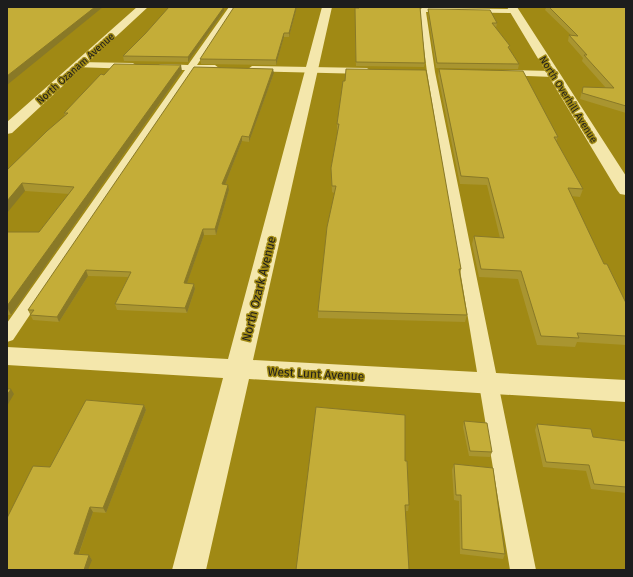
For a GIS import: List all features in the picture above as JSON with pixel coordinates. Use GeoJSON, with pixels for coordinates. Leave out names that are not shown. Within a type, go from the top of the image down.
{"type":"FeatureCollection","features":[{"type":"Feature","properties":{"kind":"street","name":"North Ozanam Avenue"},"geometry":{"type":"LineString","coordinates":[[7,130],[143,7]]}},
{"type":"Feature","properties":{"kind":"street","name":"North Ozark Avenue"},"geometry":{"type":"LineString","coordinates":[[189,570],[328,7]]}},
{"type":"Feature","properties":{"kind":"street","name":"North Overhill Avenue"},"geometry":{"type":"LineString","coordinates":[[513,9],[626,190]]}},
{"type":"Feature","properties":{"kind":"street","name":"West Lunt Avenue"},"geometry":{"type":"LineString","coordinates":[[7,356],[626,391]]}},
{"type":"Feature","properties":{"kind":"lane"},"geometry":{"type":"LineString","coordinates":[[7,336],[232,8],[224,8]]}},
{"type":"Feature","properties":{"kind":"lane"},"geometry":{"type":"LineString","coordinates":[[513,9],[422,10],[431,72],[523,570]]}},
{"type":"Feature","properties":{"kind":"lane"},"geometry":{"type":"LineString","coordinates":[[78,65],[139,66]]}},
{"type":"Feature","properties":{"kind":"lane"},"geometry":{"type":"LineString","coordinates":[[154,67],[222,68]]}},
{"type":"Feature","properties":{"kind":"lane"},"geometry":{"type":"LineString","coordinates":[[245,68],[377,71]]}},
{"type":"Feature","properties":{"kind":"lane"},"geometry":{"type":"LineString","coordinates":[[494,73],[553,74]]}},
{"type":"Feature","properties":{"kind":"building"},"geometry":{"type":"Polygon","coordinates":[[[7,7],[95,7],[7,76],[7,7]]]}},
{"type":"Feature","properties":{"kind":"building"},"geometry":{"type":"Polygon","coordinates":[[[169,7],[224,7],[188,57],[123,56],[145,34],[169,7]]]}},
{"type":"Feature","properties":{"kind":"building"},"geometry":{"type":"Polygon","coordinates":[[[234,7],[296,7],[289,33],[284,33],[276,60],[200,59],[234,7]]]}},
{"type":"Feature","properties":{"kind":"building"},"geometry":{"type":"Polygon","coordinates":[[[420,7],[425,63],[356,62],[355,8],[420,7]]]}},
{"type":"Feature","properties":{"kind":"building"},"geometry":{"type":"Polygon","coordinates":[[[549,7],[626,7],[626,106],[582,93],[583,87],[614,88],[584,55],[587,55],[569,35],[578,36],[549,7]]]}},
{"type":"Feature","properties":{"kind":"building"},"geometry":{"type":"Polygon","coordinates":[[[428,9],[490,10],[497,23],[492,23],[510,46],[508,47],[519,64],[437,63],[428,9]]]}},
{"type":"Feature","properties":{"kind":"building"},"geometry":{"type":"Polygon","coordinates":[[[114,64],[181,65],[7,306],[7,232],[39,232],[74,187],[22,183],[7,201],[7,170],[68,113],[64,113],[101,74],[104,75],[114,64]]]}},
{"type":"Feature","properties":{"kind":"building"},"geometry":{"type":"Polygon","coordinates":[[[194,67],[273,69],[249,137],[242,136],[222,184],[228,185],[215,229],[203,229],[184,283],[194,284],[185,308],[115,304],[131,272],[86,270],[57,317],[30,315],[34,310],[28,310],[194,67]]]}},
{"type":"Feature","properties":{"kind":"building"},"geometry":{"type":"Polygon","coordinates":[[[346,69],[426,70],[461,269],[459,269],[467,315],[318,311],[327,227],[336,186],[332,186],[331,168],[339,124],[337,124],[346,69]]]}},
{"type":"Feature","properties":{"kind":"building"},"geometry":{"type":"Polygon","coordinates":[[[439,69],[523,71],[558,137],[554,137],[583,189],[568,188],[604,264],[607,264],[626,303],[626,336],[577,333],[579,338],[541,336],[521,271],[481,269],[474,236],[504,238],[488,178],[461,176],[439,69]]]}},
{"type":"Feature","properties":{"kind":"building"},"geometry":{"type":"Polygon","coordinates":[[[7,389],[11,389],[7,395],[7,389]]]}},
{"type":"Feature","properties":{"kind":"building"},"geometry":{"type":"Polygon","coordinates":[[[86,400],[144,405],[103,508],[90,507],[74,554],[89,555],[84,570],[7,570],[7,518],[33,466],[50,467],[86,400]]]}},
{"type":"Feature","properties":{"kind":"building"},"geometry":{"type":"Polygon","coordinates":[[[316,407],[405,415],[405,461],[407,461],[409,505],[405,505],[409,570],[296,570],[316,407]]]}},
{"type":"Feature","properties":{"kind":"building"},"geometry":{"type":"Polygon","coordinates":[[[464,421],[487,423],[492,452],[470,451],[464,421]]]}},
{"type":"Feature","properties":{"kind":"building"},"geometry":{"type":"Polygon","coordinates":[[[537,424],[591,429],[593,437],[626,441],[626,487],[594,484],[589,465],[546,462],[537,424]]]}},
{"type":"Feature","properties":{"kind":"building"},"geometry":{"type":"Polygon","coordinates":[[[454,464],[493,468],[505,554],[462,549],[461,495],[456,495],[454,464]]]}}]}
